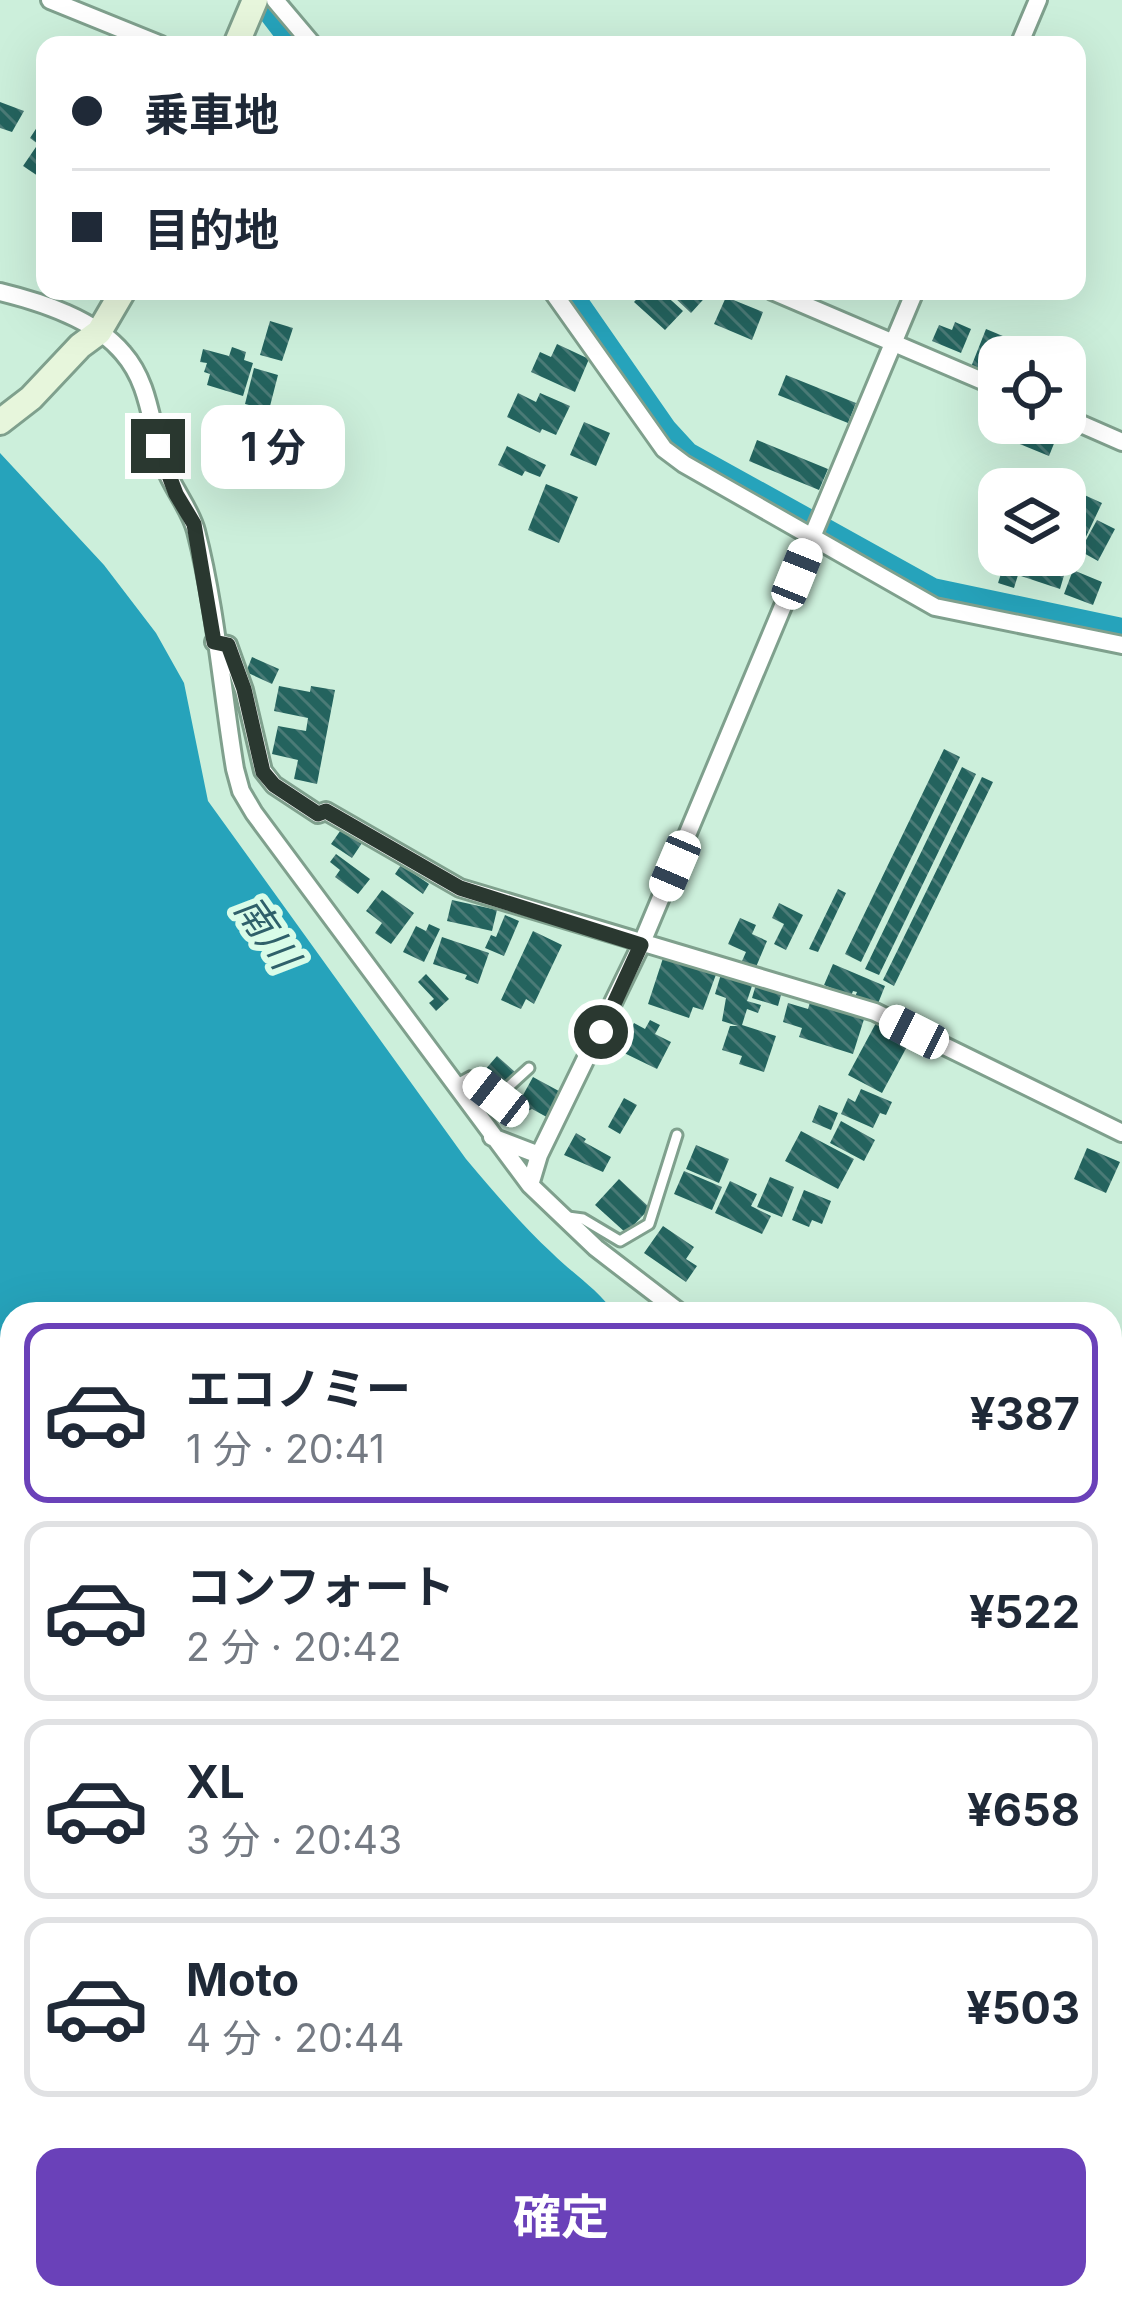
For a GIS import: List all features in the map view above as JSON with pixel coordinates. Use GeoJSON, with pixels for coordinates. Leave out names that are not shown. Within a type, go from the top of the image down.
{"type":"FeatureCollection","features":[{"type":"Feature","properties":{"kind":"main road"},"geometry":{"type":"LineString","coordinates":[[240,36],[255,0]]}},
{"type":"Feature","properties":{"kind":"main road"},"geometry":{"type":"LineString","coordinates":[[0,422],[32,398],[90,339],[117,300]]}},
{"type":"Feature","properties":{"kind":"street"},"geometry":{"type":"LineString","coordinates":[[50,0],[139,36]]}},
{"type":"Feature","properties":{"kind":"street"},"geometry":{"type":"LineString","coordinates":[[275,0],[305,36]]}},
{"type":"Feature","properties":{"kind":"street"},"geometry":{"type":"LineString","coordinates":[[1023,36],[1039,0]]}},
{"type":"Feature","properties":{"kind":"street"},"geometry":{"type":"LineString","coordinates":[[0,280],[90,339],[120,349],[146,393],[164,468],[194,524],[241,791],[530,1185],[667,1302]]}},
{"type":"Feature","properties":{"kind":"street"},"geometry":{"type":"LineString","coordinates":[[0,292],[29,299]]}},
{"type":"Feature","properties":{"kind":"street"},"geometry":{"type":"LineString","coordinates":[[558,300],[664,449],[815,529],[935,607],[1122,645]]}},
{"type":"Feature","properties":{"kind":"street"},"geometry":{"type":"LineString","coordinates":[[793,300],[978,379]]}},
{"type":"Feature","properties":{"kind":"street"},"geometry":{"type":"LineString","coordinates":[[530,1185],[539,1155],[641,945],[911,300]]}},
{"type":"Feature","properties":{"kind":"street"},"geometry":{"type":"LineString","coordinates":[[1086,426],[1122,442]]}},
{"type":"Feature","properties":{"kind":"street"},"geometry":{"type":"LineString","coordinates":[[214,642],[228,645],[244,689],[263,772],[291,799],[318,814],[326,811],[460,888],[875,1012],[1122,1133]]}},
{"type":"Feature","properties":{"kind":"street"},"geometry":{"type":"LineString","coordinates":[[491,1136],[539,1155]]}},
{"type":"Feature","properties":{"kind":"lane"},"geometry":{"type":"LineString","coordinates":[[454,1086],[470,1077],[496,1097],[529,1068]]}},
{"type":"Feature","properties":{"kind":"lane"},"geometry":{"type":"LineString","coordinates":[[562,1216],[583,1219],[620,1241],[650,1224],[677,1135]]}},
{"type":"Feature","properties":{"kind":"water","name":"南川"},"geometry":{"type":"Polygon","coordinates":[[[0,453],[104,565],[156,633],[184,683],[208,801],[466,1159],[529,1231],[604,1302],[0,1302],[0,453]]]}},
{"type":"Feature","properties":{"kind":"building"},"geometry":{"type":"Polygon","coordinates":[[[0,102],[24,111],[12,132],[0,128],[0,102]]]}},
{"type":"Feature","properties":{"kind":"building"},"geometry":{"type":"Polygon","coordinates":[[[36,147],[36,175],[23,166],[36,147]]]}},
{"type":"Feature","properties":{"kind":"building"},"geometry":{"type":"Polygon","coordinates":[[[671,300],[683,311],[665,330],[634,302],[671,300]]]}},
{"type":"Feature","properties":{"kind":"building"},"geometry":{"type":"Polygon","coordinates":[[[677,300],[703,300],[691,313],[677,300]]]}},
{"type":"Feature","properties":{"kind":"building"},"geometry":{"type":"Polygon","coordinates":[[[725,300],[763,312],[752,340],[714,324],[725,300]]]}},
{"type":"Feature","properties":{"kind":"building"},"geometry":{"type":"Polygon","coordinates":[[[270,321],[293,328],[282,361],[260,355],[270,321]]]}},
{"type":"Feature","properties":{"kind":"building"},"geometry":{"type":"Polygon","coordinates":[[[955,322],[971,329],[961,353],[932,341],[939,325],[952,330],[955,322]]]}},
{"type":"Feature","properties":{"kind":"building"},"geometry":{"type":"Polygon","coordinates":[[[557,344],[589,359],[575,392],[531,372],[540,352],[551,357],[557,344]]]}},
{"type":"Feature","properties":{"kind":"building"},"geometry":{"type":"Polygon","coordinates":[[[232,347],[246,352],[244,360],[253,363],[243,396],[207,385],[207,363],[200,362],[203,349],[229,356],[232,347]]]}},
{"type":"Feature","properties":{"kind":"building"},"geometry":{"type":"Polygon","coordinates":[[[254,368],[278,375],[269,410],[245,404],[254,368]]]}},
{"type":"Feature","properties":{"kind":"building"},"geometry":{"type":"Polygon","coordinates":[[[786,375],[856,403],[848,423],[778,395],[786,375]]]}},
{"type":"Feature","properties":{"kind":"building"},"geometry":{"type":"Polygon","coordinates":[[[518,393],[536,402],[540,393],[570,406],[556,435],[542,429],[540,433],[507,417],[518,393]]]}},
{"type":"Feature","properties":{"kind":"building"},"geometry":{"type":"Polygon","coordinates":[[[584,422],[610,433],[596,466],[570,455],[584,422]]]}},
{"type":"Feature","properties":{"kind":"building"},"geometry":{"type":"Polygon","coordinates":[[[757,440],[828,469],[819,490],[749,461],[757,440]]]}},
{"type":"Feature","properties":{"kind":"building"},"geometry":{"type":"Polygon","coordinates":[[[1020,444],[1054,444],[1049,456],[1020,444]]]}},
{"type":"Feature","properties":{"kind":"building"},"geometry":{"type":"Polygon","coordinates":[[[507,446],[546,465],[540,477],[525,471],[522,476],[498,465],[507,446]]]}},
{"type":"Feature","properties":{"kind":"building"},"geometry":{"type":"Polygon","coordinates":[[[546,484],[578,497],[559,543],[528,530],[546,484]]]}},
{"type":"Feature","properties":{"kind":"building"},"geometry":{"type":"Polygon","coordinates":[[[1086,496],[1102,503],[1086,537],[1086,496]]]}},
{"type":"Feature","properties":{"kind":"building"},"geometry":{"type":"Polygon","coordinates":[[[1097,520],[1115,529],[1098,561],[1086,554],[1086,540],[1097,520]]]}},
{"type":"Feature","properties":{"kind":"building"},"geometry":{"type":"Polygon","coordinates":[[[1000,576],[1018,576],[1014,588],[998,583],[1000,576]]]}},
{"type":"Feature","properties":{"kind":"building"},"geometry":{"type":"Polygon","coordinates":[[[1021,576],[1064,576],[1060,589],[1021,576]]]}},
{"type":"Feature","properties":{"kind":"building"},"geometry":{"type":"Polygon","coordinates":[[[1071,576],[1102,582],[1093,605],[1064,594],[1071,576]]]}},
{"type":"Feature","properties":{"kind":"building"},"geometry":{"type":"Polygon","coordinates":[[[252,657],[279,669],[272,684],[246,672],[252,657]]]}},
{"type":"Feature","properties":{"kind":"building"},"geometry":{"type":"Polygon","coordinates":[[[279,686],[310,692],[311,686],[335,690],[317,784],[294,779],[298,760],[272,754],[278,726],[306,731],[308,718],[274,711],[279,686]]]}},
{"type":"Feature","properties":{"kind":"building"},"geometry":{"type":"Polygon","coordinates":[[[944,749],[960,757],[861,962],[845,954],[944,749]]]}},
{"type":"Feature","properties":{"kind":"building"},"geometry":{"type":"Polygon","coordinates":[[[962,767],[976,774],[879,975],[865,969],[962,767]]]}},
{"type":"Feature","properties":{"kind":"building"},"geometry":{"type":"Polygon","coordinates":[[[982,777],[993,782],[894,986],[883,980],[982,777]]]}},
{"type":"Feature","properties":{"kind":"building"},"geometry":{"type":"Polygon","coordinates":[[[345,824],[366,837],[352,858],[331,844],[345,824]]]}},
{"type":"Feature","properties":{"kind":"building"},"geometry":{"type":"Polygon","coordinates":[[[336,854],[370,879],[358,894],[335,877],[340,870],[330,862],[336,854]]]}},
{"type":"Feature","properties":{"kind":"building"},"geometry":{"type":"Polygon","coordinates":[[[401,865],[429,884],[423,894],[395,874],[401,865]]]}},
{"type":"Feature","properties":{"kind":"building"},"geometry":{"type":"Polygon","coordinates":[[[838,889],[846,893],[818,952],[809,949],[838,889]]]}},
{"type":"Feature","properties":{"kind":"building"},"geometry":{"type":"Polygon","coordinates":[[[382,890],[414,913],[391,944],[375,933],[382,923],[366,911],[382,890]]]}},
{"type":"Feature","properties":{"kind":"building"},"geometry":{"type":"Polygon","coordinates":[[[452,900],[497,910],[492,931],[447,921],[452,900]]]}},
{"type":"Feature","properties":{"kind":"building"},"geometry":{"type":"Polygon","coordinates":[[[779,903],[803,915],[786,950],[774,944],[784,924],[772,918],[779,903]]]}},
{"type":"Feature","properties":{"kind":"building"},"geometry":{"type":"Polygon","coordinates":[[[505,915],[519,921],[504,956],[485,948],[491,935],[496,937],[505,915]]]}},
{"type":"Feature","properties":{"kind":"building"},"geometry":{"type":"Polygon","coordinates":[[[740,918],[756,925],[752,934],[767,941],[756,967],[742,961],[746,952],[728,944],[740,918]]]}},
{"type":"Feature","properties":{"kind":"building"},"geometry":{"type":"Polygon","coordinates":[[[429,924],[440,929],[424,962],[403,952],[416,926],[426,931],[429,924]]]}},
{"type":"Feature","properties":{"kind":"building"},"geometry":{"type":"Polygon","coordinates":[[[533,931],[562,945],[534,1004],[526,999],[521,1009],[501,1000],[533,931]]]}},
{"type":"Feature","properties":{"kind":"building"},"geometry":{"type":"Polygon","coordinates":[[[442,937],[489,953],[478,984],[465,979],[467,975],[433,964],[442,937]]]}},
{"type":"Feature","properties":{"kind":"building"},"geometry":{"type":"Polygon","coordinates":[[[665,952],[718,969],[703,1010],[693,1007],[689,1018],[648,1004],[665,952]]]}},
{"type":"Feature","properties":{"kind":"building"},"geometry":{"type":"Polygon","coordinates":[[[833,964],[885,986],[877,1006],[855,997],[857,992],[851,996],[824,985],[833,964]]]}},
{"type":"Feature","properties":{"kind":"building"},"geometry":{"type":"Polygon","coordinates":[[[722,971],[754,980],[747,1001],[761,1005],[758,1013],[747,1009],[742,1025],[776,1036],[764,1072],[739,1064],[742,1056],[722,1050],[730,1026],[738,1026],[722,1021],[726,998],[715,994],[722,971]]]}},
{"type":"Feature","properties":{"kind":"building"},"geometry":{"type":"Polygon","coordinates":[[[426,974],[449,999],[436,1011],[429,1003],[434,999],[418,982],[426,974]]]}},
{"type":"Feature","properties":{"kind":"building"},"geometry":{"type":"Polygon","coordinates":[[[757,981],[783,988],[778,1006],[752,998],[757,981]]]}},
{"type":"Feature","properties":{"kind":"building"},"geometry":{"type":"Polygon","coordinates":[[[811,999],[865,1016],[853,1054],[799,1037],[802,1028],[783,1022],[788,1003],[808,1009],[811,999]]]}},
{"type":"Feature","properties":{"kind":"building"},"geometry":{"type":"Polygon","coordinates":[[[650,1020],[660,1025],[655,1034],[671,1042],[657,1069],[620,1051],[634,1023],[645,1029],[650,1020]]]}},
{"type":"Feature","properties":{"kind":"building"},"geometry":{"type":"Polygon","coordinates":[[[876,1023],[910,1041],[882,1093],[848,1075],[876,1023]]]}},
{"type":"Feature","properties":{"kind":"building"},"geometry":{"type":"Polygon","coordinates":[[[497,1056],[515,1072],[501,1087],[484,1071],[497,1056]]]}},
{"type":"Feature","properties":{"kind":"building"},"geometry":{"type":"Polygon","coordinates":[[[533,1077],[568,1096],[554,1121],[532,1109],[513,1113],[533,1077]]]}},
{"type":"Feature","properties":{"kind":"building"},"geometry":{"type":"Polygon","coordinates":[[[861,1089],[892,1102],[873,1128],[841,1114],[848,1098],[855,1102],[861,1089]]]}},
{"type":"Feature","properties":{"kind":"building"},"geometry":{"type":"Polygon","coordinates":[[[624,1098],[637,1105],[620,1134],[608,1127],[624,1098]]]}},
{"type":"Feature","properties":{"kind":"building"},"geometry":{"type":"Polygon","coordinates":[[[819,1105],[838,1113],[831,1130],[812,1122],[819,1105]]]}},
{"type":"Feature","properties":{"kind":"building"},"geometry":{"type":"Polygon","coordinates":[[[841,1121],[875,1140],[864,1161],[830,1143],[841,1121]]]}},
{"type":"Feature","properties":{"kind":"building"},"geometry":{"type":"Polygon","coordinates":[[[801,1131],[854,1159],[838,1189],[785,1161],[801,1131]]]}},
{"type":"Feature","properties":{"kind":"building"},"geometry":{"type":"Polygon","coordinates":[[[576,1133],[611,1157],[603,1172],[564,1155],[576,1133]]]}},
{"type":"Feature","properties":{"kind":"building"},"geometry":{"type":"Polygon","coordinates":[[[696,1145],[729,1159],[719,1183],[686,1169],[696,1145]]]}},
{"type":"Feature","properties":{"kind":"building"},"geometry":{"type":"Polygon","coordinates":[[[1087,1148],[1120,1162],[1106,1193],[1074,1179],[1087,1148]]]}},
{"type":"Feature","properties":{"kind":"building"},"geometry":{"type":"Polygon","coordinates":[[[684,1171],[722,1187],[712,1210],[674,1194],[684,1171]]]}},
{"type":"Feature","properties":{"kind":"building"},"geometry":{"type":"Polygon","coordinates":[[[770,1177],[794,1187],[782,1217],[757,1207],[770,1177]]]}},
{"type":"Feature","properties":{"kind":"building"},"geometry":{"type":"Polygon","coordinates":[[[619,1179],[650,1208],[626,1233],[595,1205],[619,1179]]]}},
{"type":"Feature","properties":{"kind":"building"},"geometry":{"type":"Polygon","coordinates":[[[730,1181],[757,1194],[751,1206],[771,1216],[762,1234],[715,1213],[730,1181]]]}},
{"type":"Feature","properties":{"kind":"building"},"geometry":{"type":"Polygon","coordinates":[[[804,1190],[831,1201],[822,1224],[812,1220],[809,1227],[792,1220],[804,1190]]]}},
{"type":"Feature","properties":{"kind":"building"},"geometry":{"type":"Polygon","coordinates":[[[663,1226],[694,1247],[686,1259],[697,1266],[686,1282],[644,1253],[663,1226]]]}},
{"type":"Feature","properties":{"kind":"waterway"},"geometry":{"type":"LineString","coordinates":[[270,7],[292,36]]}},
{"type":"Feature","properties":{"kind":"waterway"},"geometry":{"type":"LineString","coordinates":[[571,300],[663,432],[685,456],[932,593],[1122,633]]}},
{"type":"Feature","properties":{"kind":"route"},"geometry":{"type":"LineString","coordinates":[[158,446],[176,494],[194,524],[214,642],[228,645],[244,689],[263,772],[291,799],[318,814],[326,811],[460,888],[641,945],[601,1032]]}}]}
